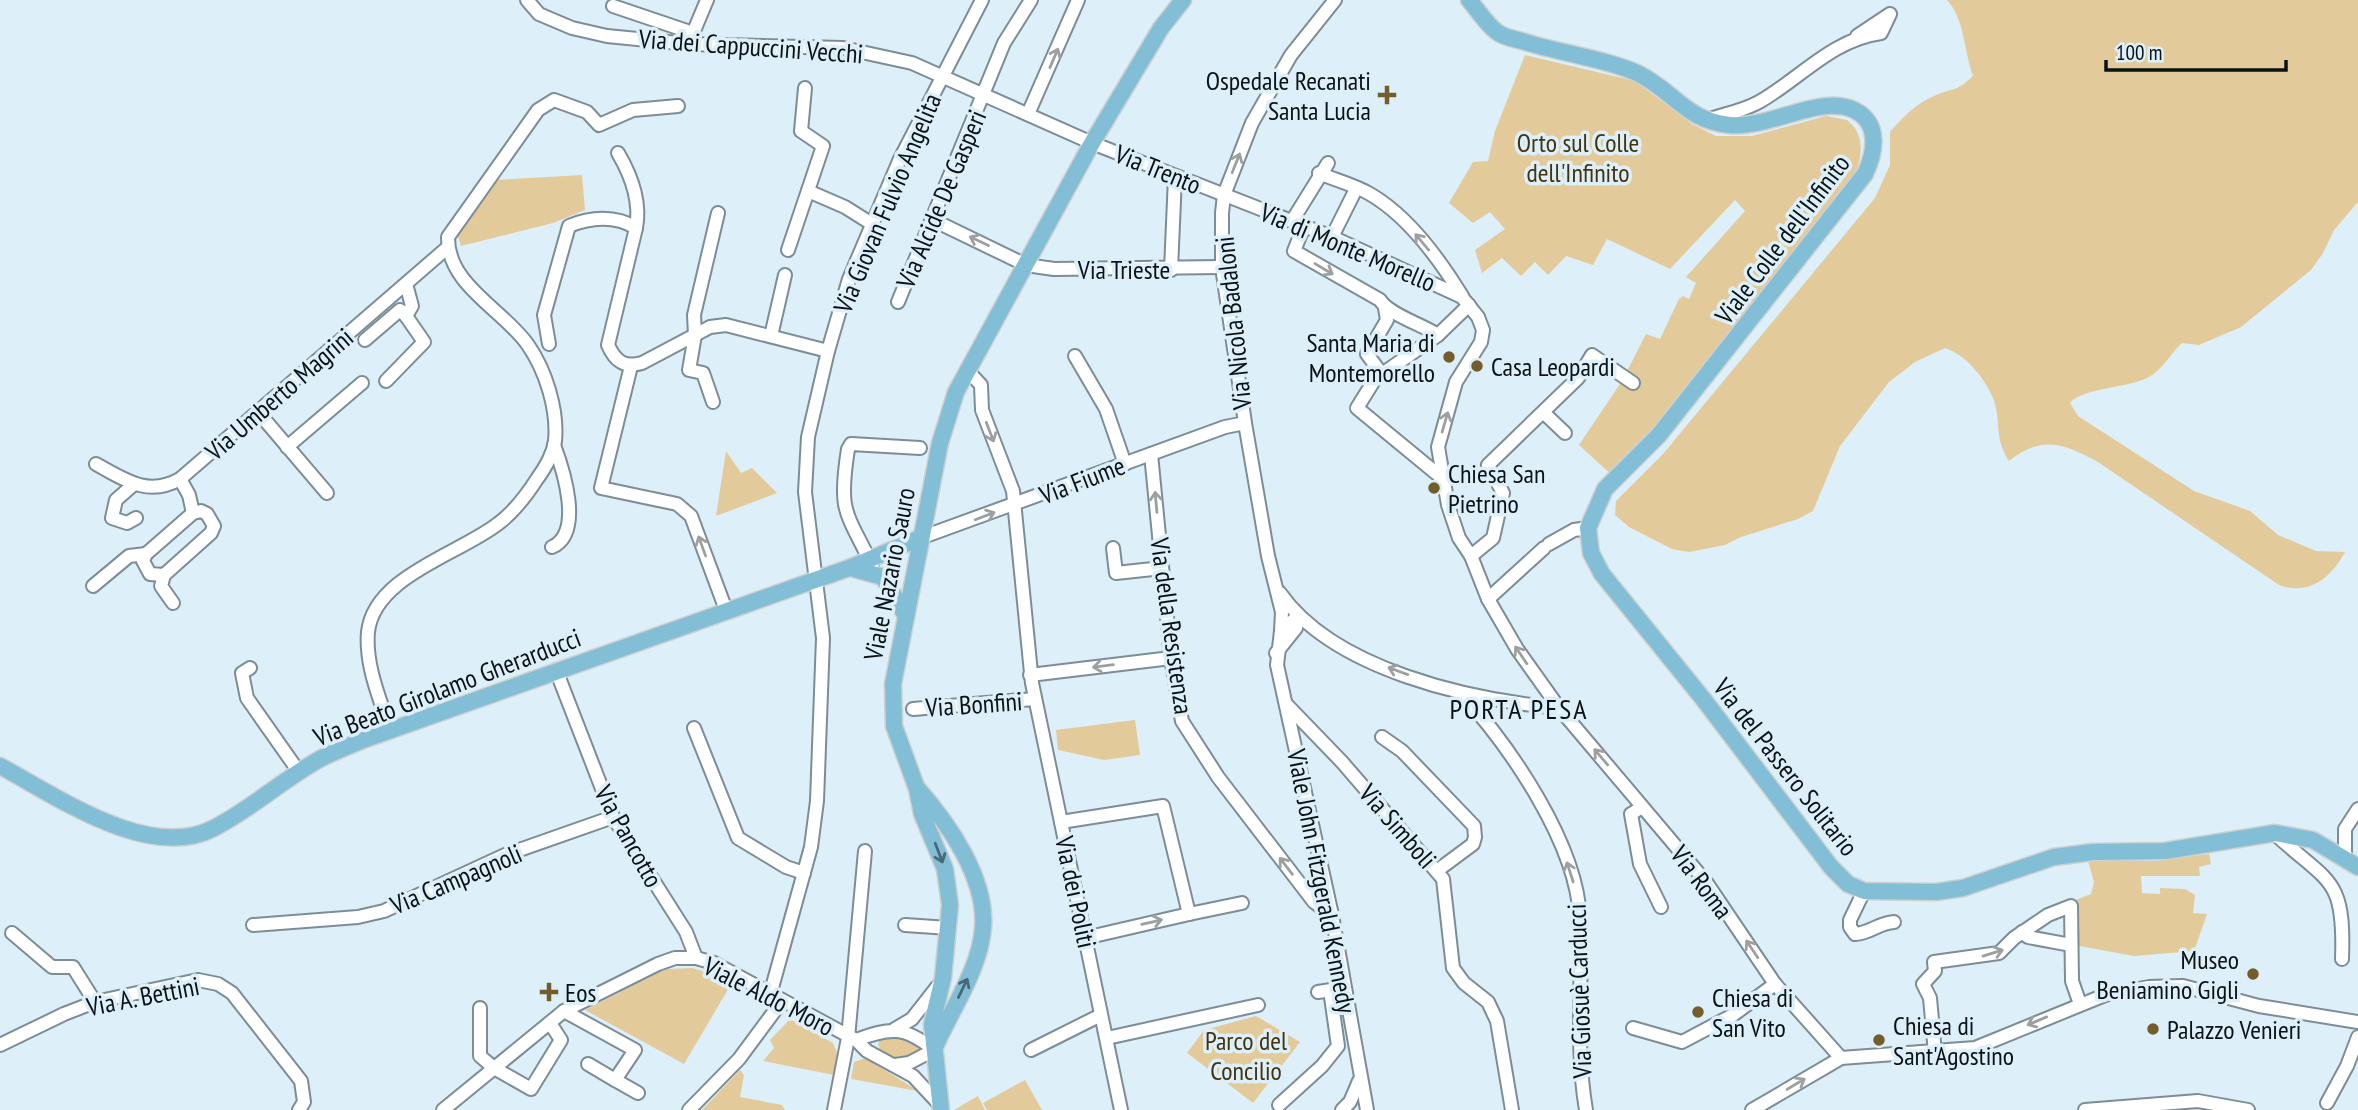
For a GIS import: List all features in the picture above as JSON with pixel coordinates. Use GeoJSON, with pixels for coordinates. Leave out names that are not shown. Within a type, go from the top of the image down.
{"type":"FeatureCollection","features":[{"type":"Feature","properties":{"kind":"main road","name":"Viale Nazario Sauro"},"geometry":{"type":"LineString","coordinates":[[940,1108],[932,1024],[943,978],[950,905],[945,869],[922,814],[917,789],[894,726],[893,684],[945,421],[968,370],[1092,143],[1161,28],[1183,0]]}},
{"type":"Feature","properties":{"kind":"main road","name":"Viale Colle dell'Infinito"},"geometry":{"type":"LineString","coordinates":[[1469,0],[1497,33],[1638,74],[1694,116],[1706,120],[1732,126],[1755,125],[1826,106],[1840,106],[1855,110],[1866,119],[1873,133],[1875,154],[1865,174],[1660,435],[1605,489],[1588,528]]}},
{"type":"Feature","properties":{"kind":"main road","name":"Via del Passero Solitario"},"geometry":{"type":"LineString","coordinates":[[1588,528],[1591,553],[1610,585],[1704,700],[1831,867],[1849,884],[1864,891],[1936,892],[1963,888],[2054,857],[2092,852],[2165,851],[2275,833],[2313,840],[2352,862]]}},
{"type":"Feature","properties":{"kind":"main road"},"geometry":{"type":"LineString","coordinates":[[876,570],[888,553],[920,538]]}},
{"type":"Feature","properties":{"kind":"main road"},"geometry":{"type":"LineString","coordinates":[[888,553],[914,570]]}},
{"type":"Feature","properties":{"kind":"main road","name":"Via Beato Girolamo Gherarducci"},"geometry":{"type":"LineString","coordinates":[[0,766],[105,821],[145,835],[196,835],[210,830],[331,754],[390,730],[816,578],[849,568],[876,570]]}},
{"type":"Feature","properties":{"kind":"main road"},"geometry":{"type":"LineString","coordinates":[[876,570],[894,578],[914,570]]}},
{"type":"Feature","properties":{"kind":"main road"},"geometry":{"type":"LineString","coordinates":[[876,570],[906,617]]}},
{"type":"Feature","properties":{"kind":"main road","name":"Viale Nazario Sauro"},"geometry":{"type":"LineString","coordinates":[[917,789],[933,806],[974,876],[982,907],[983,929],[973,965],[934,1049]]}},
{"type":"Feature","properties":{"kind":"street","name":"Via dei Cappuccini Vecchi"},"geometry":{"type":"LineString","coordinates":[[527,0],[540,14],[572,28],[644,42],[691,39],[843,48],[912,63],[1092,143]]}},
{"type":"Feature","properties":{"kind":"street"},"geometry":{"type":"LineString","coordinates":[[613,6],[691,39],[707,0]]}},
{"type":"Feature","properties":{"kind":"street","name":"Via Giovan Fulvio Angelita"},"geometry":{"type":"LineString","coordinates":[[770,995],[804,873],[817,801],[823,638],[804,492],[808,437],[828,351],[849,279],[941,76],[982,0]]}},
{"type":"Feature","properties":{"kind":"street","name":"Via Alcide De Gasperi"},"geometry":{"type":"LineString","coordinates":[[898,302],[1004,43],[1031,0]]}},
{"type":"Feature","properties":{"kind":"street"},"geometry":{"type":"LineString","coordinates":[[1028,114],[1078,0]]}},
{"type":"Feature","properties":{"kind":"street","name":"Via Nicola Badaloni"},"geometry":{"type":"LineString","coordinates":[[1281,631],[1278,590],[1268,556],[1245,424],[1222,267],[1224,195],[1252,123],[1265,100],[1291,55],[1335,0]]}},
{"type":"Feature","properties":{"kind":"street"},"geometry":{"type":"LineString","coordinates":[[1706,120],[1758,103],[1823,55],[1857,36]]}},
{"type":"Feature","properties":{"kind":"street"},"geometry":{"type":"LineString","coordinates":[[788,250],[822,146],[801,131],[805,88]]}},
{"type":"Feature","properties":{"kind":"street","name":"Via Umberto Magrini"},"geometry":{"type":"LineString","coordinates":[[96,464],[134,485],[150,489],[166,487],[180,479],[406,284],[448,243],[538,110],[554,100],[587,112],[599,125],[634,110],[678,106]]}},
{"type":"Feature","properties":{"kind":"street","name":"Via Trento"},"geometry":{"type":"LineString","coordinates":[[1092,143],[1224,195]]}},
{"type":"Feature","properties":{"kind":"street"},"geometry":{"type":"LineString","coordinates":[[618,153],[633,187],[638,207],[636,228],[608,345],[613,356],[631,366]]}},
{"type":"Feature","properties":{"kind":"street"},"geometry":{"type":"LineString","coordinates":[[1381,373],[1367,354],[1387,320],[1380,300],[1294,251],[1298,223],[1323,168],[1356,189],[1371,195],[1410,228],[1448,273],[1466,301],[1438,335],[1381,373],[1369,386],[1357,408],[1442,478]]}},
{"type":"Feature","properties":{"kind":"street"},"geometry":{"type":"LineString","coordinates":[[1171,270],[1175,177]]}},
{"type":"Feature","properties":{"kind":"street"},"geometry":{"type":"LineString","coordinates":[[1332,237],[1356,189]]}},
{"type":"Feature","properties":{"kind":"street"},"geometry":{"type":"LineString","coordinates":[[808,191],[845,207],[872,224]]}},
{"type":"Feature","properties":{"kind":"street","name":"Via di Monte Morello"},"geometry":{"type":"LineString","coordinates":[[1224,195],[1332,237],[1466,301]]}},
{"type":"Feature","properties":{"kind":"street"},"geometry":{"type":"LineString","coordinates":[[713,402],[703,373],[689,370],[695,335],[694,315],[718,213]]}},
{"type":"Feature","properties":{"kind":"street"},"geometry":{"type":"LineString","coordinates":[[549,344],[544,316],[569,226],[585,219],[605,219],[625,221],[636,228]]}},
{"type":"Feature","properties":{"kind":"street","name":"Via Trieste"},"geometry":{"type":"LineString","coordinates":[[931,219],[1026,265],[1054,269],[1171,270],[1222,267]]}},
{"type":"Feature","properties":{"kind":"street"},"geometry":{"type":"LineString","coordinates":[[390,730],[368,659],[368,631],[385,594],[498,524],[521,503],[545,468],[554,445],[556,427],[550,395],[538,363],[527,343],[486,304],[456,267],[448,243]]}},
{"type":"Feature","properties":{"kind":"street"},"geometry":{"type":"LineString","coordinates":[[771,336],[785,275]]}},
{"type":"Feature","properties":{"kind":"street"},"geometry":{"type":"LineString","coordinates":[[406,284],[412,306],[406,316]]}},
{"type":"Feature","properties":{"kind":"street","name":"Via Roma"},"geometry":{"type":"LineString","coordinates":[[1466,301],[1483,330],[1481,342],[1457,382],[1438,447],[1442,478],[1459,538],[1471,556],[1488,599],[1517,649],[1559,708],[1706,882],[1775,984],[1842,1058]]}},
{"type":"Feature","properties":{"kind":"street"},"geometry":{"type":"LineString","coordinates":[[1385,308],[1418,322],[1438,335]]}},
{"type":"Feature","properties":{"kind":"street"},"geometry":{"type":"LineString","coordinates":[[365,340],[400,310],[424,342],[386,381]]}},
{"type":"Feature","properties":{"kind":"street"},"geometry":{"type":"LineString","coordinates":[[631,366],[710,327],[726,325],[828,351]]}},
{"type":"Feature","properties":{"kind":"street"},"geometry":{"type":"LineString","coordinates":[[1471,556],[1493,538],[1503,493],[1488,465],[1578,378],[1592,355],[1633,383]]}},
{"type":"Feature","properties":{"kind":"street"},"geometry":{"type":"LineString","coordinates":[[1074,356],[1106,409],[1125,464]]}},
{"type":"Feature","properties":{"kind":"street"},"geometry":{"type":"LineString","coordinates":[[631,366],[601,488],[677,504],[686,509],[726,610]]}},
{"type":"Feature","properties":{"kind":"street"},"geometry":{"type":"LineString","coordinates":[[968,370],[982,386],[982,410],[1013,491],[1012,506]]}},
{"type":"Feature","properties":{"kind":"street"},"geometry":{"type":"LineString","coordinates":[[287,447],[362,383]]}},
{"type":"Feature","properties":{"kind":"street"},"geometry":{"type":"LineString","coordinates":[[1546,411],[1565,433]]}},
{"type":"Feature","properties":{"kind":"street"},"geometry":{"type":"LineString","coordinates":[[258,412],[327,493]]}},
{"type":"Feature","properties":{"kind":"street","name":"Via Fiume"},"geometry":{"type":"LineString","coordinates":[[920,538],[1225,427],[1245,424]]}},
{"type":"Feature","properties":{"kind":"street"},"geometry":{"type":"LineString","coordinates":[[876,570],[843,505],[848,449],[851,444],[863,443],[920,448]]}},
{"type":"Feature","properties":{"kind":"street"},"geometry":{"type":"LineString","coordinates":[[552,547],[558,545],[567,529],[568,510],[566,481],[554,445]]}},
{"type":"Feature","properties":{"kind":"street","name":"Via della Resistenza"},"geometry":{"type":"LineString","coordinates":[[1151,454],[1171,658],[1182,722],[1198,748],[1314,902],[1332,915]]}},
{"type":"Feature","properties":{"kind":"street"},"geometry":{"type":"LineString","coordinates":[[180,479],[189,495],[193,513]]}},
{"type":"Feature","properties":{"kind":"street"},"geometry":{"type":"LineString","coordinates":[[134,485],[116,500],[112,517],[127,523],[136,518]]}},
{"type":"Feature","properties":{"kind":"street","name":"Via dei Politi"},"geometry":{"type":"LineString","coordinates":[[1012,506],[1030,675],[1121,1110]]}},
{"type":"Feature","properties":{"kind":"street"},"geometry":{"type":"LineString","coordinates":[[164,575],[150,574],[143,561],[146,555],[193,513],[207,514],[215,526],[211,533],[164,575],[161,586],[173,603]]}},
{"type":"Feature","properties":{"kind":"street"},"geometry":{"type":"LineString","coordinates":[[1488,599],[1546,546],[1574,530],[1588,528]]}},
{"type":"Feature","properties":{"kind":"street"},"geometry":{"type":"LineString","coordinates":[[1113,548],[1116,573],[1162,568]]}},
{"type":"Feature","properties":{"kind":"street"},"geometry":{"type":"LineString","coordinates":[[93,586],[129,556],[146,555]]}},
{"type":"Feature","properties":{"kind":"street","name":"Via Nicola Badaloni"},"geometry":{"type":"LineString","coordinates":[[1278,590],[1298,616],[1343,650],[1462,694],[1559,708]]}},
{"type":"Feature","properties":{"kind":"street"},"geometry":{"type":"LineString","coordinates":[[1281,631],[1298,616]]}},
{"type":"Feature","properties":{"kind":"street"},"geometry":{"type":"LineString","coordinates":[[1276,653],[1296,628],[1298,616]]}},
{"type":"Feature","properties":{"kind":"street","name":"Viale John Fitzgerald Kennedy"},"geometry":{"type":"LineString","coordinates":[[1281,631],[1276,653],[1332,915],[1367,1110]]}},
{"type":"Feature","properties":{"kind":"street","name":"Via Bonfini"},"geometry":{"type":"LineString","coordinates":[[1030,675],[1171,658]]}},
{"type":"Feature","properties":{"kind":"street"},"geometry":{"type":"LineString","coordinates":[[250,668],[242,673],[247,698],[299,772]]}},
{"type":"Feature","properties":{"kind":"street","name":"Via Pancotto"},"geometry":{"type":"LineString","coordinates":[[556,670],[613,817],[686,932],[696,958]]}},
{"type":"Feature","properties":{"kind":"street","name":"Via Giosuè Carducci"},"geometry":{"type":"LineString","coordinates":[[1462,694],[1483,718],[1543,810],[1573,880],[1580,916],[1579,1032],[1586,1110]]}},
{"type":"Feature","properties":{"kind":"street","name":"Via Bonfini"},"geometry":{"type":"LineString","coordinates":[[912,709],[1035,699]]}},
{"type":"Feature","properties":{"kind":"street","name":"Via Simboli"},"geometry":{"type":"LineString","coordinates":[[1285,702],[1438,870],[1446,889],[1452,968],[1488,1002],[1497,1021],[1512,1110]]}},
{"type":"Feature","properties":{"kind":"street"},"geometry":{"type":"LineString","coordinates":[[1289,722],[1303,721]]}},
{"type":"Feature","properties":{"kind":"street"},"geometry":{"type":"LineString","coordinates":[[694,728],[738,838],[786,867],[804,873]]}},
{"type":"Feature","properties":{"kind":"street"},"geometry":{"type":"LineString","coordinates":[[1293,737],[1308,737],[1324,743]]}},
{"type":"Feature","properties":{"kind":"street"},"geometry":{"type":"LineString","coordinates":[[1382,737],[1402,751],[1474,826],[1475,837],[1472,844],[1438,870]]}},
{"type":"Feature","properties":{"kind":"street"},"geometry":{"type":"LineString","coordinates":[[1297,756],[1306,747],[1324,743]]}},
{"type":"Feature","properties":{"kind":"street"},"geometry":{"type":"LineString","coordinates":[[1061,822],[1163,806],[1189,914]]}},
{"type":"Feature","properties":{"kind":"street"},"geometry":{"type":"LineString","coordinates":[[1642,807],[1630,814],[1640,864],[1661,907]]}},
{"type":"Feature","properties":{"kind":"street"},"geometry":{"type":"LineString","coordinates":[[2352,862],[2345,829],[2358,809]]}},
{"type":"Feature","properties":{"kind":"street","name":"Via Campagnoli"},"geometry":{"type":"LineString","coordinates":[[253,925],[358,916],[384,911],[505,855],[613,817]]}},
{"type":"Feature","properties":{"kind":"street"},"geometry":{"type":"LineString","coordinates":[[2275,833],[2329,880],[2343,916],[2342,959]]}},
{"type":"Feature","properties":{"kind":"street"},"geometry":{"type":"LineString","coordinates":[[834,1110],[852,1039],[865,850]]}},
{"type":"Feature","properties":{"kind":"street"},"geometry":{"type":"LineString","coordinates":[[1864,891],[1850,920],[1850,928],[1855,934],[1867,933],[1880,923],[1894,922]]}},
{"type":"Feature","properties":{"kind":"street"},"geometry":{"type":"LineString","coordinates":[[1085,938],[1242,903]]}},
{"type":"Feature","properties":{"kind":"street"},"geometry":{"type":"LineString","coordinates":[[1935,1053],[1931,1008],[1923,984],[1935,971],[1934,962],[1999,953],[2022,932],[2048,915],[2071,906],[2072,981],[2080,1004]]}},
{"type":"Feature","properties":{"kind":"street"},"geometry":{"type":"LineString","coordinates":[[905,925],[949,928]]}},
{"type":"Feature","properties":{"kind":"street"},"geometry":{"type":"LineString","coordinates":[[2022,932],[2028,937],[2071,945]]}},
{"type":"Feature","properties":{"kind":"street"},"geometry":{"type":"LineString","coordinates":[[12,933],[52,967],[73,967],[95,1002]]}},
{"type":"Feature","properties":{"kind":"street","name":"Viale Aldo Moro"},"geometry":{"type":"LineString","coordinates":[[443,1110],[564,1012],[675,958],[696,958],[714,962],[852,1039],[867,1051],[913,1076],[940,1108]]}},
{"type":"Feature","properties":{"kind":"street"},"geometry":{"type":"LineString","coordinates":[[852,1039],[895,1029],[912,1019],[927,1003],[943,978]]}},
{"type":"Feature","properties":{"kind":"street","name":"Via A. Bettini"},"geometry":{"type":"LineString","coordinates":[[0,1045],[95,1002],[198,980],[218,984],[232,993],[301,1081],[304,1102],[299,1110]]}},
{"type":"Feature","properties":{"kind":"street"},"geometry":{"type":"LineString","coordinates":[[1633,1028],[1682,1042],[1733,1015],[1775,984]]}},
{"type":"Feature","properties":{"kind":"street"},"geometry":{"type":"LineString","coordinates":[[1752,1110],[1842,1058],[1975,1048],[2105,995],[2149,987],[2183,986],[2259,1006],[2358,1022]]}},
{"type":"Feature","properties":{"kind":"street"},"geometry":{"type":"LineString","coordinates":[[1318,992],[1344,988]]}},
{"type":"Feature","properties":{"kind":"street"},"geometry":{"type":"LineString","coordinates":[[1279,1105],[1322,1066],[1338,1046],[1331,997],[1344,988]]}},
{"type":"Feature","properties":{"kind":"street"},"geometry":{"type":"LineString","coordinates":[[689,1110],[739,1059],[782,1001]]}},
{"type":"Feature","properties":{"kind":"street"},"geometry":{"type":"LineString","coordinates":[[1107,1038],[1258,1005]]}},
{"type":"Feature","properties":{"kind":"street"},"geometry":{"type":"LineString","coordinates":[[480,1008],[480,1056],[494,1068],[531,1089],[562,1040],[550,1023]]}},
{"type":"Feature","properties":{"kind":"street"},"geometry":{"type":"LineString","coordinates":[[564,1012],[635,1050],[615,1080]]}},
{"type":"Feature","properties":{"kind":"street"},"geometry":{"type":"LineString","coordinates":[[1031,1050],[1101,1015]]}},
{"type":"Feature","properties":{"kind":"street"},"geometry":{"type":"LineString","coordinates":[[895,1029],[916,1035],[934,1049],[909,1063],[895,1065]]}},
{"type":"Feature","properties":{"kind":"street"},"geometry":{"type":"LineString","coordinates":[[2327,1103],[2347,1066],[2358,1037]]}},
{"type":"Feature","properties":{"kind":"street"},"geometry":{"type":"LineString","coordinates":[[588,1064],[638,1093]]}},
{"type":"Feature","properties":{"kind":"street"},"geometry":{"type":"LineString","coordinates":[[1342,1110],[1356,1092],[1359,1077]]}},
{"type":"Feature","properties":{"kind":"street"},"geometry":{"type":"LineString","coordinates":[[2085,1110],[2198,1101],[2248,1110]]}},
{"type":"Feature","properties":{"kind":"green space"},"geometry":{"type":"Polygon","coordinates":[[[1947,0],[2358,0],[2358,202],[2334,230],[2311,270],[2241,327],[2199,345],[2182,343],[2153,375],[2084,394],[2070,403],[2078,416],[2194,491],[2250,511],[2278,535],[2316,551],[2345,552],[2326,577],[2300,588],[2279,585],[2098,462],[2074,450],[2063,446],[2042,445],[2009,461],[2001,444],[1996,406],[1989,390],[1967,361],[1945,348],[1915,362],[1889,382],[1840,446],[1813,511],[1798,519],[1741,537],[1725,545],[1689,552],[1672,549],[1629,527],[1615,515],[1616,501],[1663,454],[1875,198],[1890,165],[1890,132],[1921,103],[1958,87],[1973,76],[1961,26],[1947,0]]]}},
{"type":"Feature","properties":{"kind":"green space","name":"Orto sul Colle dell'Infinito"},"geometry":{"type":"Polygon","coordinates":[[[1525,55],[1635,81],[1692,124],[1716,136],[1752,136],[1826,116],[1847,120],[1857,131],[1861,144],[1856,172],[1764,300],[1614,477],[1579,445],[1622,381],[1646,334],[1660,339],[1679,299],[1683,296],[1689,299],[1696,283],[1686,277],[1745,211],[1735,200],[1670,269],[1607,239],[1593,265],[1566,256],[1548,275],[1535,262],[1521,276],[1502,258],[1482,273],[1475,250],[1505,229],[1490,212],[1473,223],[1449,203],[1473,162],[1488,161],[1495,131],[1525,55]]]}},
{"type":"Feature","properties":{"kind":"green space"},"geometry":{"type":"Polygon","coordinates":[[[582,175],[585,210],[553,223],[461,246],[458,236],[496,180],[582,175]]]}},
{"type":"Feature","properties":{"kind":"green space"},"geometry":{"type":"Polygon","coordinates":[[[726,451],[741,473],[752,468],[777,493],[716,516],[726,451]]]}},
{"type":"Feature","properties":{"kind":"green space"},"geometry":{"type":"Polygon","coordinates":[[[1135,720],[1140,755],[1104,760],[1058,750],[1056,730],[1135,720]]]}},
{"type":"Feature","properties":{"kind":"green space"},"geometry":{"type":"Polygon","coordinates":[[[2209,854],[2211,864],[2199,867],[2200,876],[2141,876],[2142,893],[2160,894],[2160,888],[2185,889],[2195,895],[2193,913],[2207,914],[2194,951],[2134,956],[2074,945],[2073,901],[2091,894],[2094,882],[2088,861],[2154,861],[2209,854]]]}},
{"type":"Feature","properties":{"kind":"green space"},"geometry":{"type":"Polygon","coordinates":[[[692,968],[706,972],[730,986],[684,1064],[585,1010],[667,969],[692,968]]]}},
{"type":"Feature","properties":{"kind":"green space","name":"Parco del Concilio"},"geometry":{"type":"Polygon","coordinates":[[[1256,1016],[1300,1042],[1253,1103],[1187,1053],[1204,1030],[1256,1016]]]}},
{"type":"Feature","properties":{"kind":"green space"},"geometry":{"type":"Polygon","coordinates":[[[790,1019],[833,1043],[837,1053],[834,1075],[763,1061],[774,1048],[770,1040],[790,1019]]]}},
{"type":"Feature","properties":{"kind":"green space"},"geometry":{"type":"Polygon","coordinates":[[[899,1035],[919,1046],[920,1053],[896,1059],[881,1052],[878,1044],[880,1040],[899,1035]]]}},
{"type":"Feature","properties":{"kind":"green space"},"geometry":{"type":"Polygon","coordinates":[[[866,1058],[918,1091],[851,1079],[854,1062],[866,1058]]]}},
{"type":"Feature","properties":{"kind":"green space"},"geometry":{"type":"Polygon","coordinates":[[[740,1070],[744,1075],[740,1097],[782,1105],[785,1110],[702,1110],[740,1070]]]}},
{"type":"Feature","properties":{"kind":"green space"},"geometry":{"type":"Polygon","coordinates":[[[1025,1080],[1042,1110],[987,1110],[983,1103],[1025,1080]]]}},
{"type":"Feature","properties":{"kind":"green space"},"geometry":{"type":"Polygon","coordinates":[[[978,1096],[985,1110],[954,1110],[978,1096]]]}},
{"type":"Feature","properties":{"kind":"place","name":"Ospedale Recanati Santa Lucia"},"geometry":{"type":"Point","coordinates":[1387,95]}},
{"type":"Feature","properties":{"kind":"place","name":"Santa Maria di Montemorello"},"geometry":{"type":"Point","coordinates":[1449,357]}},
{"type":"Feature","properties":{"kind":"place","name":"Casa Leopardi"},"geometry":{"type":"Point","coordinates":[1477,366]}},
{"type":"Feature","properties":{"kind":"place","name":"Chiesa San Pietrino"},"geometry":{"type":"Point","coordinates":[1434,488]}},
{"type":"Feature","properties":{"kind":"place","name":"Museo Beniamino Gigli"},"geometry":{"type":"Point","coordinates":[2253,974]}},
{"type":"Feature","properties":{"kind":"place","name":"Eos"},"geometry":{"type":"Point","coordinates":[549,992]}},
{"type":"Feature","properties":{"kind":"place","name":"Chiesa di San Vito"},"geometry":{"type":"Point","coordinates":[1698,1012]}},
{"type":"Feature","properties":{"kind":"place","name":"Palazzo Venieri"},"geometry":{"type":"Point","coordinates":[2153,1029]}},
{"type":"Feature","properties":{"kind":"place","name":"Chiesa di Sant'Agostino"},"geometry":{"type":"Point","coordinates":[1879,1040]}},
{"type":"Feature","properties":{"kind":"district","name":"PORTA PESA"},"geometry":{"type":"Point","coordinates":[1519,708]}}]}
